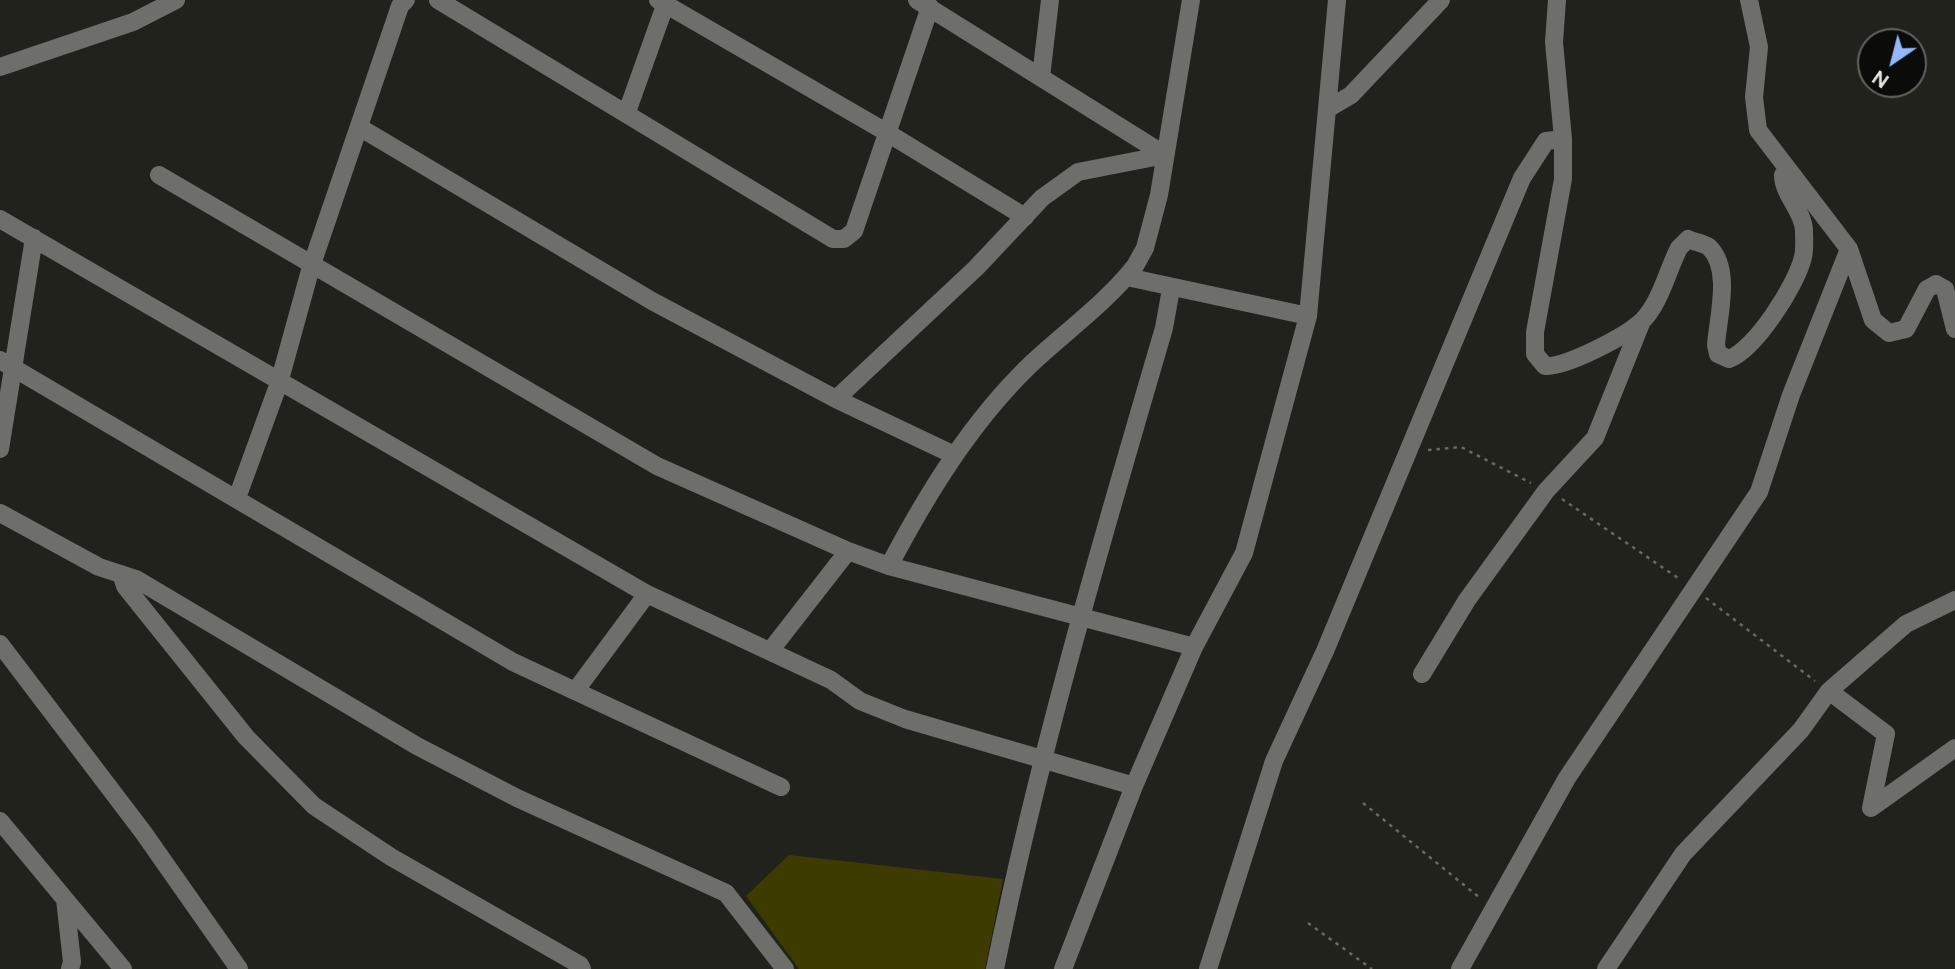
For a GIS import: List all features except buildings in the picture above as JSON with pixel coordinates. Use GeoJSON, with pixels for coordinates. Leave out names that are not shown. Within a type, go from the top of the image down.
{"type":"FeatureCollection","features":[{"type":"Feature","properties":{"kind":"street"},"geometry":{"type":"LineString","coordinates":[[0,67],[133,22],[176,0]]}},
{"type":"Feature","properties":{"kind":"street"},"geometry":{"type":"LineString","coordinates":[[237,498],[279,383],[311,267],[400,6],[406,0]]}},
{"type":"Feature","properties":{"kind":"street"},"geometry":{"type":"LineString","coordinates":[[438,0],[833,239],[844,239],[854,231],[924,4],[1165,155]]}},
{"type":"Feature","properties":{"kind":"street"},"geometry":{"type":"LineString","coordinates":[[1041,77],[1050,0]]}},
{"type":"Feature","properties":{"kind":"street"},"geometry":{"type":"LineString","coordinates":[[889,566],[919,508],[954,455],[1028,367],[1127,277],[1144,248],[1159,195],[1191,0]]}},
{"type":"Feature","properties":{"kind":"street"},"geometry":{"type":"LineString","coordinates":[[1063,969],[1134,786],[1194,647],[1244,553],[1308,316],[1337,0]]}},
{"type":"Feature","properties":{"kind":"street"},"geometry":{"type":"LineString","coordinates":[[1329,108],[1351,95],[1441,0]]}},
{"type":"Feature","properties":{"kind":"street"},"geometry":{"type":"LineString","coordinates":[[1557,0],[1554,42],[1563,139],[1563,179],[1535,332],[1535,354],[1545,366],[1558,367],[1578,359],[1642,321]]}},
{"type":"Feature","properties":{"kind":"street"},"geometry":{"type":"LineString","coordinates":[[1749,0],[1759,47],[1754,97],[1758,130],[1849,249],[1873,320],[1889,333],[1906,329],[1927,289],[1936,284],[1945,289],[1955,329]]}},
{"type":"Feature","properties":{"kind":"street"},"geometry":{"type":"LineString","coordinates":[[627,113],[663,2],[886,132],[1025,217]]}},
{"type":"Feature","properties":{"kind":"street"},"geometry":{"type":"LineString","coordinates":[[359,127],[652,301],[836,398],[954,455]]}},
{"type":"Feature","properties":{"kind":"street"},"geometry":{"type":"LineString","coordinates":[[1208,969],[1275,761],[1325,651],[1522,178],[1546,141],[1563,139]]}},
{"type":"Feature","properties":{"kind":"street"},"geometry":{"type":"LineString","coordinates":[[836,398],[976,268],[1042,198],[1078,172],[1165,155]]}},
{"type":"Feature","properties":{"kind":"street"},"geometry":{"type":"LineString","coordinates":[[1422,674],[1467,600],[1546,491],[1595,438],[1642,321],[1679,248],[1688,239],[1708,246],[1719,264],[1721,283],[1716,345],[1718,354],[1729,359],[1741,355],[1772,318],[1803,257],[1804,227],[1783,186],[1783,176],[1791,173]]}},
{"type":"Feature","properties":{"kind":"street"},"geometry":{"type":"LineString","coordinates":[[159,176],[311,267],[657,466],[848,551],[889,566],[1079,619],[1194,647]]}},
{"type":"Feature","properties":{"kind":"street"},"geometry":{"type":"LineString","coordinates":[[0,219],[647,594],[831,680],[860,701],[905,719],[1134,786]]}},
{"type":"Feature","properties":{"kind":"street"},"geometry":{"type":"LineString","coordinates":[[0,449],[6,364],[34,238]]}},
{"type":"Feature","properties":{"kind":"street"},"geometry":{"type":"LineString","coordinates":[[1460,969],[1574,768],[1759,492],[1791,395],[1849,249]]}},
{"type":"Feature","properties":{"kind":"street"},"geometry":{"type":"LineString","coordinates":[[1127,277],[1171,289],[1308,316]]}},
{"type":"Feature","properties":{"kind":"street"},"geometry":{"type":"LineString","coordinates":[[995,969],[1079,619],[1164,328],[1171,289]]}},
{"type":"Feature","properties":{"kind":"street"},"geometry":{"type":"LineString","coordinates":[[6,364],[513,662],[781,787]]}},
{"type":"Feature","properties":{"kind":"street"},"geometry":{"type":"LineString","coordinates":[[0,513],[99,567],[136,579],[418,746],[483,781],[726,893],[785,969]]}},
{"type":"Feature","properties":{"kind":"street"},"geometry":{"type":"LineString","coordinates":[[770,651],[848,551]]}},
{"type":"Feature","properties":{"kind":"street"},"geometry":{"type":"LineString","coordinates":[[121,574],[125,586],[246,737],[314,806],[391,857],[580,965],[582,969]]}},
{"type":"Feature","properties":{"kind":"street"},"geometry":{"type":"LineString","coordinates":[[576,690],[647,594]]}},
{"type":"Feature","properties":{"kind":"street"},"geometry":{"type":"LineString","coordinates":[[1606,969],[1683,854],[1801,730],[1829,691],[1906,624],[1955,600]]}},
{"type":"Feature","properties":{"kind":"street"},"geometry":{"type":"LineString","coordinates":[[0,645],[144,832],[239,969]]}},
{"type":"Feature","properties":{"kind":"street"},"geometry":{"type":"LineString","coordinates":[[1829,691],[1886,734],[1871,808],[1955,748]]}},
{"type":"Feature","properties":{"kind":"street"},"geometry":{"type":"LineString","coordinates":[[0,821],[123,969]]}},
{"type":"Feature","properties":{"kind":"street"},"geometry":{"type":"LineString","coordinates":[[65,899],[72,962],[70,969]]}},
{"type":"Feature","properties":{"kind":"path"},"geometry":{"type":"LineString","coordinates":[[1407,451],[1461,447],[1576,506],[1695,590],[1829,691]]}},
{"type":"Feature","properties":{"kind":"path"},"geometry":{"type":"LineString","coordinates":[[1363,803],[1493,909]]}},
{"type":"Feature","properties":{"kind":"path"},"geometry":{"type":"LineString","coordinates":[[1308,923],[1372,969]]}},
{"type":"Feature","properties":{"kind":"shaded area"},"geometry":{"type":"Polygon","coordinates":[[[789,855],[1003,879],[985,969],[799,969],[746,896],[789,855]]]}}]}
